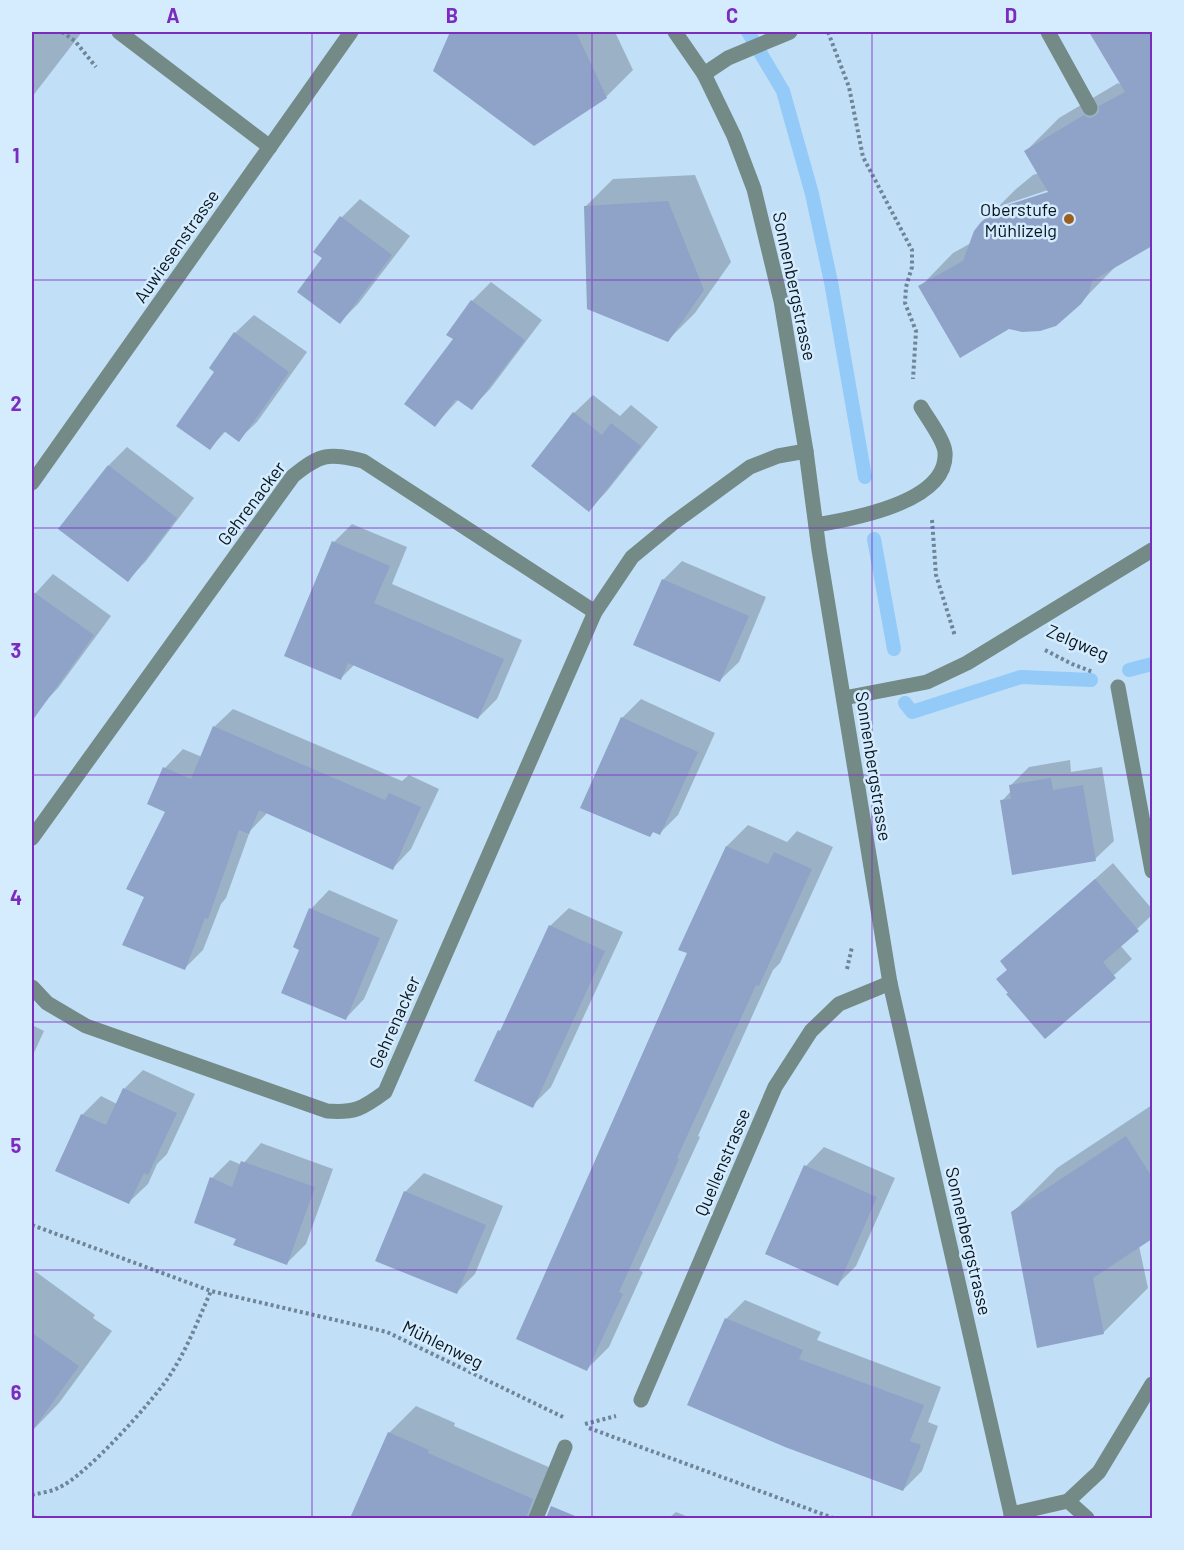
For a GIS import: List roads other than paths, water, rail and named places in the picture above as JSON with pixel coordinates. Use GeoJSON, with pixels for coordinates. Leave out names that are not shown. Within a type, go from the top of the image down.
{"type":"FeatureCollection","features":[{"type":"Feature","properties":{"kind":"street"},"geometry":{"type":"LineString","coordinates":[[119,32],[270,147]]}},
{"type":"Feature","properties":{"kind":"street","name":"Auwiesenstrasse"},"geometry":{"type":"LineString","coordinates":[[32,483],[351,32]]}},
{"type":"Feature","properties":{"kind":"street","name":"Sonnenbergstrasse"},"geometry":{"type":"LineString","coordinates":[[675,32],[704,74],[734,136],[754,189],[781,301],[890,983],[1012,1516]]}},
{"type":"Feature","properties":{"kind":"street"},"geometry":{"type":"LineString","coordinates":[[1048,32],[1090,108]]}},
{"type":"Feature","properties":{"kind":"street"},"geometry":{"type":"LineString","coordinates":[[704,74],[740,53],[785,33]]}},
{"type":"Feature","properties":{"kind":"street"},"geometry":{"type":"LineString","coordinates":[[816,525],[882,511],[930,487],[945,466],[945,449],[921,407]]}},
{"type":"Feature","properties":{"kind":"street","name":"Gehrenacker"},"geometry":{"type":"LineString","coordinates":[[32,987],[47,1003],[86,1026],[327,1111],[346,1113],[366,1106],[385,1092],[595,612],[632,557],[672,524],[750,466],[778,456],[806,451]]}},
{"type":"Feature","properties":{"kind":"street","name":"Gehrenacker"},"geometry":{"type":"LineString","coordinates":[[32,838],[293,476],[311,461],[336,455],[363,462],[595,612]]}},
{"type":"Feature","properties":{"kind":"street"},"geometry":{"type":"LineString","coordinates":[[844,698],[927,682],[967,663],[1152,550]]}},
{"type":"Feature","properties":{"kind":"street","name":"Zelgweg"},"geometry":{"type":"LineString","coordinates":[[1118,687],[1152,871]]}},
{"type":"Feature","properties":{"kind":"street","name":"Quellenstrasse"},"geometry":{"type":"LineString","coordinates":[[641,1400],[775,1087],[811,1031],[839,1004],[890,983]]}},
{"type":"Feature","properties":{"kind":"street"},"geometry":{"type":"LineString","coordinates":[[1012,1516],[1068,1501],[1099,1472],[1152,1384]]}},
{"type":"Feature","properties":{"kind":"street"},"geometry":{"type":"LineString","coordinates":[[536,1518],[565,1447]]}},
{"type":"Feature","properties":{"kind":"street"},"geometry":{"type":"LineString","coordinates":[[1068,1501],[1087,1518]]}},
{"type":"Feature","properties":{"kind":"waterway"},"geometry":{"type":"LineString","coordinates":[[748,32],[783,91],[812,194],[831,282],[865,477]]}},
{"type":"Feature","properties":{"kind":"waterway"},"geometry":{"type":"LineString","coordinates":[[874,539],[894,649]]}},
{"type":"Feature","properties":{"kind":"waterway"},"geometry":{"type":"LineString","coordinates":[[1129,670],[1152,664]]}},
{"type":"Feature","properties":{"kind":"waterway"},"geometry":{"type":"LineString","coordinates":[[905,703],[912,712],[1021,677],[1091,680]]}},
{"type":"Feature","properties":{"kind":"place","name":"Oberstufe Mühlizelg"},"geometry":{"type":"Point","coordinates":[1069,219]}}]}
